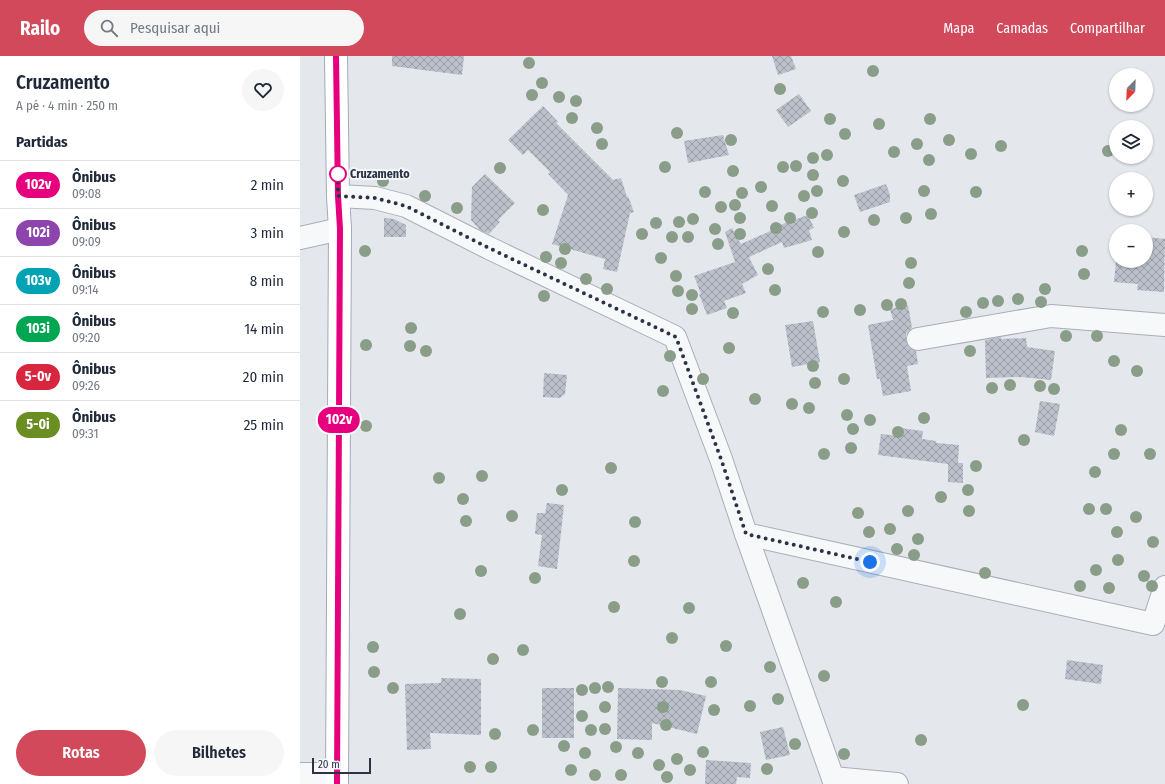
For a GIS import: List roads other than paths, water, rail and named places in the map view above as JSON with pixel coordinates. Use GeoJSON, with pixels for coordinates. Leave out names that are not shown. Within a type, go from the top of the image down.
{"type":"FeatureCollection","features":[{"type":"Feature","properties":{"kind":"main road"},"geometry":{"type":"LineString","coordinates":[[336,56],[338,196],[340,229],[337,779]]}},
{"type":"Feature","properties":{"kind":"street"},"geometry":{"type":"LineString","coordinates":[[338,196],[375,198],[406,206],[489,248],[676,337],[721,459],[746,534],[834,781],[897,784]]}},
{"type":"Feature","properties":{"kind":"street"},"geometry":{"type":"LineString","coordinates":[[300,238],[340,229]]}},
{"type":"Feature","properties":{"kind":"street"},"geometry":{"type":"LineString","coordinates":[[918,339],[1051,316],[1165,325]]}},
{"type":"Feature","properties":{"kind":"street"},"geometry":{"type":"LineString","coordinates":[[746,534],[1159,626],[1165,587]]}},
{"type":"Feature","properties":{"kind":"street"},"geometry":{"type":"LineString","coordinates":[[300,774],[337,779]]}},
{"type":"Feature","properties":{"kind":"place","name":"Cruzamento"},"geometry":{"type":"Point","coordinates":[338,174]}}]}
